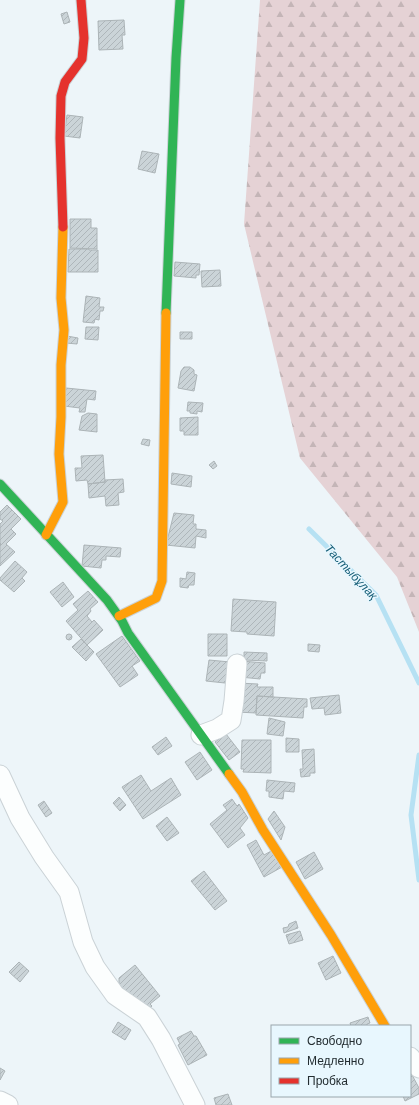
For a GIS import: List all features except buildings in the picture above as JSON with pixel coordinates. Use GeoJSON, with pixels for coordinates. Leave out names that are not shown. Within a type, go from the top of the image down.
{"type":"FeatureCollection","features":[{"type":"Feature","properties":{"kind":"street"},"geometry":{"type":"LineString","coordinates":[[46,535],[63,502],[59,454],[62,417],[61,366],[64,330],[61,298],[61,96],[65,82],[82,59],[84,32],[81,0]]}},
{"type":"Feature","properties":{"kind":"street"},"geometry":{"type":"LineString","coordinates":[[119,616],[156,598],[162,581],[166,283],[180,0]]}},
{"type":"Feature","properties":{"kind":"street"},"geometry":{"type":"LineString","coordinates":[[0,484],[46,535],[100,591],[119,616],[128,633],[242,792],[263,830],[331,935],[384,1025]]}},
{"type":"Feature","properties":{"kind":"street"},"geometry":{"type":"LineString","coordinates":[[201,735],[217,729],[231,720],[237,664]]}},
{"type":"Feature","properties":{"kind":"street"},"geometry":{"type":"LineString","coordinates":[[0,775],[20,818],[44,857],[69,892],[83,942],[95,967],[115,995],[147,1017],[161,1039],[195,1105]]}},
{"type":"Feature","properties":{"kind":"street"},"geometry":{"type":"LineString","coordinates":[[411,1058],[419,1068]]}},
{"type":"Feature","properties":{"kind":"street"},"geometry":{"type":"LineString","coordinates":[[0,1101],[8,1105]]}},
{"type":"Feature","properties":{"kind":"green space"},"geometry":{"type":"Polygon","coordinates":[[[260,0],[419,0],[419,632],[397,577],[300,458],[244,224],[260,0]]]}},
{"type":"Feature","properties":{"kind":"waterway","name":"Тастыбұлақ"},"geometry":{"type":"LineString","coordinates":[[309,529],[376,595],[419,683]]}},
{"type":"Feature","properties":{"kind":"waterway","name":"Тастыбұлақ"},"geometry":{"type":"LineString","coordinates":[[419,755],[411,815],[419,880]]}},
{"type":"Feature","properties":{"kind":"traffic: fast"},"geometry":{"type":"LineString","coordinates":[[166,313],[176,58],[180,0]]}},
{"type":"Feature","properties":{"kind":"traffic: fast"},"geometry":{"type":"LineString","coordinates":[[0,484],[107,600],[122,621],[128,633],[229,774]]}},
{"type":"Feature","properties":{"kind":"traffic: slow"},"geometry":{"type":"LineString","coordinates":[[46,535],[63,502],[59,454],[61,365],[64,330],[61,298],[63,227]]}},
{"type":"Feature","properties":{"kind":"traffic: slow"},"geometry":{"type":"LineString","coordinates":[[119,616],[156,598],[162,581],[166,313]]}},
{"type":"Feature","properties":{"kind":"traffic: slow"},"geometry":{"type":"LineString","coordinates":[[229,774],[242,792],[263,830],[331,935],[384,1025]]}},
{"type":"Feature","properties":{"kind":"traffic: jam"},"geometry":{"type":"LineString","coordinates":[[63,227],[60,138],[61,96],[65,82],[82,59],[84,38],[81,0]]}}]}
